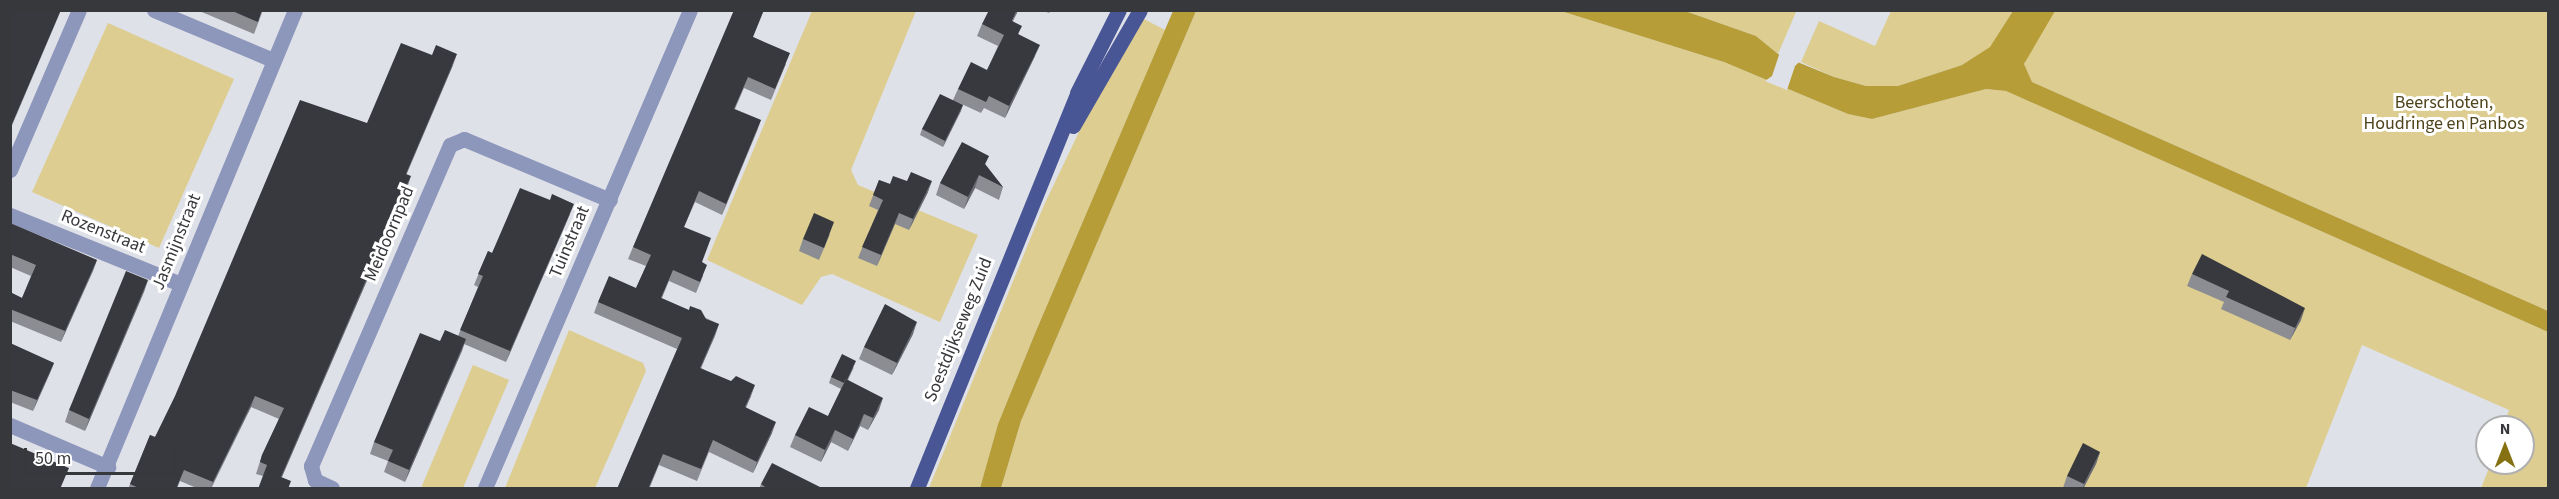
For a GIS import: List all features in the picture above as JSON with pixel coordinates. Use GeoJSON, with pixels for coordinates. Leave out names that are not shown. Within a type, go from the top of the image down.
{"type":"FeatureCollection","features":[{"type":"Feature","properties":{"kind":"main road","name":"Soestdijkseweg Zuid"},"geometry":{"type":"LineString","coordinates":[[916,489],[1077,93],[1119,10]]}},
{"type":"Feature","properties":{"kind":"main road","name":"Soestdijkseweg Zuid"},"geometry":{"type":"LineString","coordinates":[[1040,186],[1140,10]]}},
{"type":"Feature","properties":{"kind":"street"},"geometry":{"type":"LineString","coordinates":[[10,170],[79,10]]}},
{"type":"Feature","properties":{"kind":"street"},"geometry":{"type":"LineString","coordinates":[[154,10],[273,60]]}},
{"type":"Feature","properties":{"kind":"street","name":"Jasmijnstraat"},"geometry":{"type":"LineString","coordinates":[[97,489],[295,10]]}},
{"type":"Feature","properties":{"kind":"street","name":"Tuinstraat"},"geometry":{"type":"LineString","coordinates":[[485,489],[690,10]]}},
{"type":"Feature","properties":{"kind":"street","name":"Meidoornpad"},"geometry":{"type":"LineString","coordinates":[[332,489],[315,480],[311,466],[450,145],[464,139],[610,200]]}},
{"type":"Feature","properties":{"kind":"street","name":"Rozenstraat"},"geometry":{"type":"LineString","coordinates":[[10,215],[181,284]]}},
{"type":"Feature","properties":{"kind":"street"},"geometry":{"type":"LineString","coordinates":[[10,425],[108,467]]}},
{"type":"Feature","properties":{"kind":"green space"},"geometry":{"type":"Polygon","coordinates":[[[1791,10],[1796,12],[1778,54],[1756,36],[1685,11],[1791,10]]]}},
{"type":"Feature","properties":{"kind":"green space"},"geometry":{"type":"Polygon","coordinates":[[[812,11],[916,11],[851,170],[858,185],[978,235],[940,322],[832,274],[821,277],[802,305],[707,260],[812,11]]]}},
{"type":"Feature","properties":{"kind":"green space"},"geometry":{"type":"Polygon","coordinates":[[[1196,11],[1561,11],[1724,62],[1848,114],[1872,119],[1986,89],[2006,91],[2548,332],[2548,488],[2481,488],[2486,475],[2535,475],[2535,415],[2507,415],[2509,410],[2362,345],[2306,488],[1001,488],[1021,421],[1196,11]]]}},
{"type":"Feature","properties":{"kind":"green space"},"geometry":{"type":"Polygon","coordinates":[[[1891,11],[2013,11],[1991,47],[1962,65],[1898,86],[1866,86],[1834,77],[1801,62],[1819,21],[1875,46],[1891,11]]]}},
{"type":"Feature","properties":{"kind":"green space","name":"Beerschoten, Houdringe en Panbos"},"geometry":{"type":"Polygon","coordinates":[[[2042,11],[2548,11],[2548,311],[2032,82],[2024,65],[2042,11]]]}},
{"type":"Feature","properties":{"kind":"green space"},"geometry":{"type":"Polygon","coordinates":[[[1142,18],[1165,30],[998,424],[980,488],[929,488],[1044,205],[1090,109],[1142,18]]]}},
{"type":"Feature","properties":{"kind":"green space"},"geometry":{"type":"Polygon","coordinates":[[[108,23],[234,79],[159,248],[32,192],[108,23]]]}},
{"type":"Feature","properties":{"kind":"green space"},"geometry":{"type":"Polygon","coordinates":[[[569,330],[643,363],[646,371],[595,488],[505,488],[569,330]]]}},
{"type":"Feature","properties":{"kind":"green space"},"geometry":{"type":"Polygon","coordinates":[[[473,365],[509,380],[463,488],[421,488],[473,365]]]}},
{"type":"Feature","properties":{"kind":"shaded area"},"geometry":{"type":"Polygon","coordinates":[[[1173,11],[1196,11],[1021,421],[1001,488],[980,488],[998,424],[1173,11]]]}},
{"type":"Feature","properties":{"kind":"shaded area"},"geometry":{"type":"Polygon","coordinates":[[[1561,11],[1685,11],[1756,36],[1778,54],[1834,77],[1866,86],[1898,86],[1962,65],[1990,47],[2013,11],[2055,11],[2024,64],[2032,82],[2548,311],[2548,332],[2006,91],[1986,89],[1872,119],[1848,114],[1724,62],[1561,11]]]}},
{"type":"Feature","properties":{"kind":"pier"},"geometry":{"type":"Polygon","coordinates":[[[1780,52],[1801,60],[1795,66],[1787,90],[1765,81],[1772,76],[1780,52]]]}},
{"type":"Feature","properties":{"kind":"building"},"geometry":{"type":"Polygon","coordinates":[[[10,10],[61,10],[10,129],[10,10]]]}},
{"type":"Feature","properties":{"kind":"building"},"geometry":{"type":"Polygon","coordinates":[[[230,10],[262,10],[258,22],[230,10]]]}},
{"type":"Feature","properties":{"kind":"building"},"geometry":{"type":"Polygon","coordinates":[[[734,10],[764,10],[753,37],[790,53],[775,89],[748,77],[734,109],[761,120],[726,204],[699,191],[684,227],[711,238],[702,262],[707,265],[700,282],[673,270],[661,298],[689,310],[690,306],[701,310],[706,319],[719,324],[700,368],[731,381],[736,376],[755,385],[745,407],[776,422],[757,462],[713,440],[701,469],[663,454],[649,487],[653,489],[617,489],[682,338],[598,302],[609,276],[636,288],[651,255],[633,247],[734,10]]]}},
{"type":"Feature","properties":{"kind":"building"},"geometry":{"type":"Polygon","coordinates":[[[989,10],[1017,10],[1012,21],[1022,26],[1018,34],[1040,45],[1009,106],[989,96],[986,102],[958,89],[971,62],[987,70],[1004,35],[982,24],[989,10]]]}},
{"type":"Feature","properties":{"kind":"building"},"geometry":{"type":"Polygon","coordinates":[[[401,43],[432,55],[436,45],[457,54],[406,174],[411,176],[281,477],[291,481],[288,489],[258,489],[267,465],[260,462],[262,455],[284,408],[255,396],[213,482],[184,470],[176,489],[141,489],[130,484],[150,435],[155,437],[175,396],[300,100],[367,123],[401,43]]]}},
{"type":"Feature","properties":{"kind":"building"},"geometry":{"type":"Polygon","coordinates":[[[940,94],[963,105],[945,141],[922,129],[940,94]]]}},
{"type":"Feature","properties":{"kind":"building"},"geometry":{"type":"Polygon","coordinates":[[[962,142],[989,156],[985,164],[1003,187],[979,175],[968,197],[940,183],[962,142]]]}},
{"type":"Feature","properties":{"kind":"building"},"geometry":{"type":"Polygon","coordinates":[[[911,172],[932,181],[913,219],[899,213],[881,255],[862,247],[883,200],[873,195],[879,180],[890,184],[893,176],[907,181],[911,172]]]}},
{"type":"Feature","properties":{"kind":"building"},"geometry":{"type":"Polygon","coordinates":[[[520,188],[550,200],[552,194],[574,204],[510,351],[460,330],[483,276],[478,274],[488,251],[492,253],[520,188]]]}},
{"type":"Feature","properties":{"kind":"building"},"geometry":{"type":"Polygon","coordinates":[[[814,213],[834,222],[824,248],[803,239],[814,213]]]}},
{"type":"Feature","properties":{"kind":"building"},"geometry":{"type":"Polygon","coordinates":[[[10,223],[97,260],[65,331],[10,309],[10,292],[22,298],[36,265],[10,254],[10,223]]]}},
{"type":"Feature","properties":{"kind":"building"},"geometry":{"type":"Polygon","coordinates":[[[2202,254],[2305,308],[2295,328],[2226,297],[2229,291],[2192,274],[2202,254]]]}},
{"type":"Feature","properties":{"kind":"building"},"geometry":{"type":"Polygon","coordinates":[[[126,271],[148,280],[89,419],[69,410],[126,271]]]}},
{"type":"Feature","properties":{"kind":"building"},"geometry":{"type":"Polygon","coordinates":[[[885,304],[917,322],[897,363],[864,347],[885,304]]]}},
{"type":"Feature","properties":{"kind":"building"},"geometry":{"type":"Polygon","coordinates":[[[445,330],[466,339],[409,470],[388,461],[393,450],[374,442],[420,333],[440,341],[445,330]]]}},
{"type":"Feature","properties":{"kind":"building"},"geometry":{"type":"Polygon","coordinates":[[[10,343],[54,363],[37,400],[10,390],[10,343]]]}},
{"type":"Feature","properties":{"kind":"building"},"geometry":{"type":"Polygon","coordinates":[[[842,354],[856,361],[844,383],[831,377],[842,354]]]}},
{"type":"Feature","properties":{"kind":"building"},"geometry":{"type":"Polygon","coordinates":[[[846,379],[883,398],[873,418],[864,414],[853,439],[835,430],[825,450],[795,435],[809,407],[828,416],[846,379]]]}},
{"type":"Feature","properties":{"kind":"building"},"geometry":{"type":"Polygon","coordinates":[[[10,443],[69,468],[60,489],[10,489],[10,443]]]}},
{"type":"Feature","properties":{"kind":"building"},"geometry":{"type":"Polygon","coordinates":[[[2083,443],[2100,452],[2084,484],[2067,476],[2083,443]]]}},
{"type":"Feature","properties":{"kind":"building"},"geometry":{"type":"Polygon","coordinates":[[[772,463],[820,489],[768,489],[761,484],[772,463]]]}}]}
